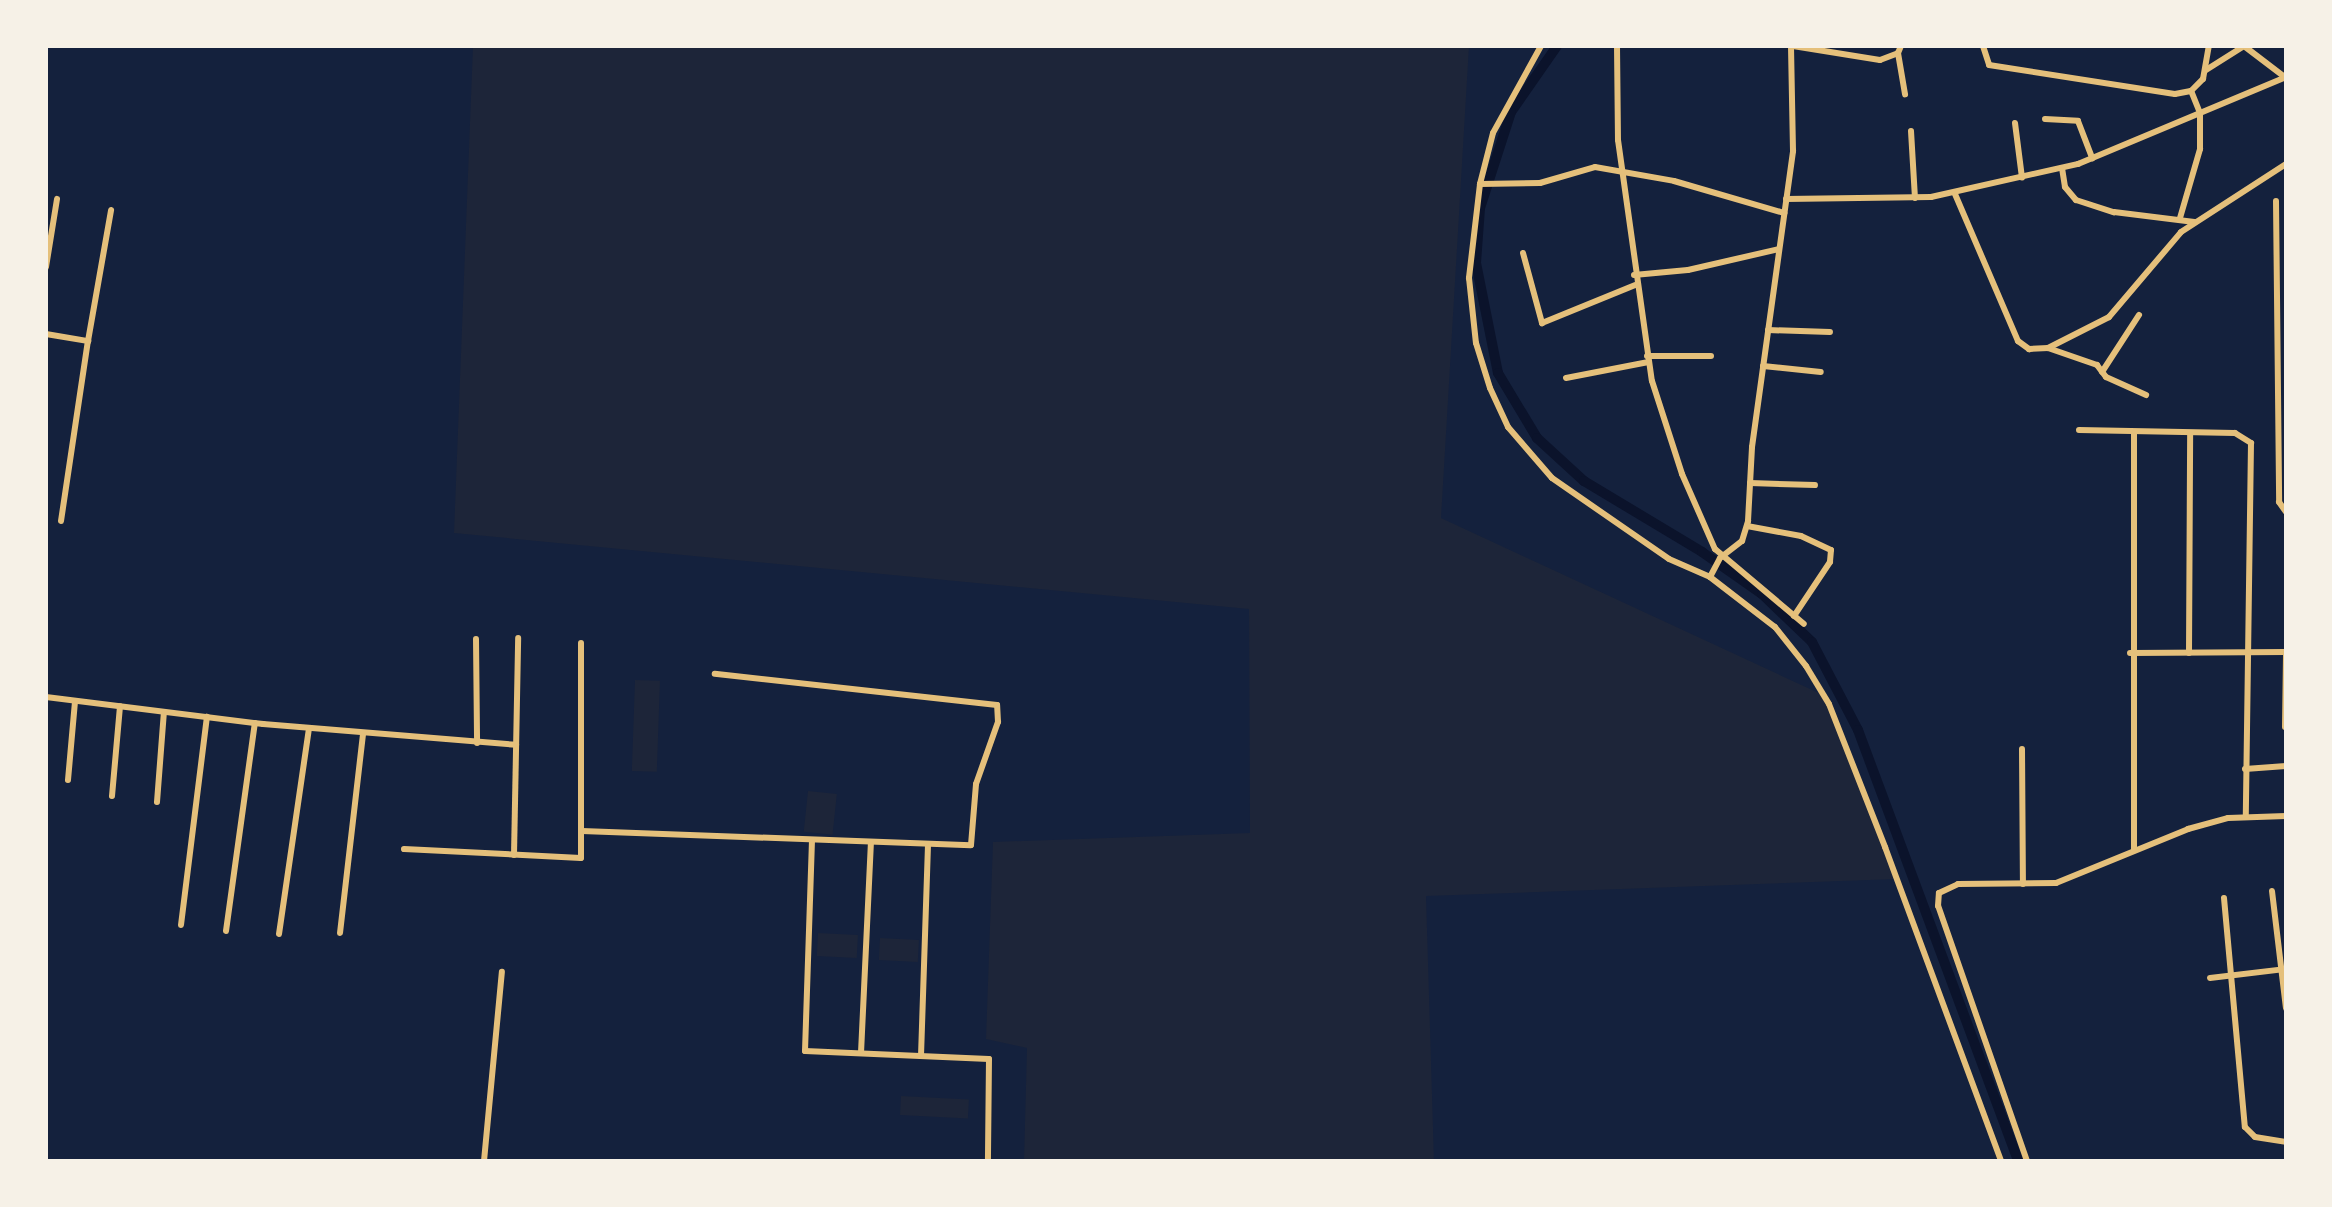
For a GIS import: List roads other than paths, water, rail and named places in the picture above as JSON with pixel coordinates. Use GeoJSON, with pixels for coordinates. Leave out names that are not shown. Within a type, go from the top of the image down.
{"type":"FeatureCollection","features":[{"type":"Feature","properties":{"kind":"street"},"geometry":{"type":"LineString","coordinates":[[1541,46],[1498,121],[1482,184],[1469,278],[1476,343],[1508,427],[1552,478],[1669,559],[1710,577],[1775,627],[1829,704],[2001,1161]]}},
{"type":"Feature","properties":{"kind":"street"},"geometry":{"type":"LineString","coordinates":[[1617,46],[1621,169],[1635,285],[1648,359],[1682,474],[1715,549],[1804,624]]}},
{"type":"Feature","properties":{"kind":"street"},"geometry":{"type":"LineString","coordinates":[[1710,577],[1722,557],[1742,541],[1747,526],[1763,366],[1794,120],[1792,46],[1880,60],[1900,50],[1905,94]]}},
{"type":"Feature","properties":{"kind":"street"},"geometry":{"type":"LineString","coordinates":[[1983,46],[1989,65],[2175,94],[2191,91],[2206,70],[2244,46],[2286,77]]}},
{"type":"Feature","properties":{"kind":"street"},"geometry":{"type":"LineString","coordinates":[[2206,70],[2209,46]]}},
{"type":"Feature","properties":{"kind":"street"},"geometry":{"type":"LineString","coordinates":[[1786,199],[1915,198],[1955,194],[2022,178],[2092,158],[2286,77]]}},
{"type":"Feature","properties":{"kind":"street"},"geometry":{"type":"LineString","coordinates":[[2180,218],[2198,163],[2200,113],[2191,91]]}},
{"type":"Feature","properties":{"kind":"street"},"geometry":{"type":"LineString","coordinates":[[2045,119],[2078,121],[2092,158]]}},
{"type":"Feature","properties":{"kind":"street"},"geometry":{"type":"LineString","coordinates":[[2015,123],[2022,178]]}},
{"type":"Feature","properties":{"kind":"street"},"geometry":{"type":"LineString","coordinates":[[1911,131],[1915,198]]}},
{"type":"Feature","properties":{"kind":"street"},"geometry":{"type":"LineString","coordinates":[[2048,348],[2109,317],[2141,274],[2194,222],[2286,164]]}},
{"type":"Feature","properties":{"kind":"street"},"geometry":{"type":"LineString","coordinates":[[1482,184],[1540,183],[1595,167],[1621,169],[1784,213]]}},
{"type":"Feature","properties":{"kind":"street"},"geometry":{"type":"LineString","coordinates":[[2062,168],[2065,187],[2076,200],[2114,212],[2194,222]]}},
{"type":"Feature","properties":{"kind":"street"},"geometry":{"type":"LineString","coordinates":[[1955,194],[2011,331],[2025,348],[2048,348],[2097,365],[2102,372],[2146,395]]}},
{"type":"Feature","properties":{"kind":"street"},"geometry":{"type":"LineString","coordinates":[[46,267],[57,199]]}},
{"type":"Feature","properties":{"kind":"street"},"geometry":{"type":"LineString","coordinates":[[2276,201],[2279,502],[2286,512]]}},
{"type":"Feature","properties":{"kind":"street"},"geometry":{"type":"LineString","coordinates":[[61,521],[111,210]]}},
{"type":"Feature","properties":{"kind":"street"},"geometry":{"type":"LineString","coordinates":[[1634,275],[1688,270],[1779,249]]}},
{"type":"Feature","properties":{"kind":"street"},"geometry":{"type":"LineString","coordinates":[[1523,253],[1542,323],[1635,285]]}},
{"type":"Feature","properties":{"kind":"street"},"geometry":{"type":"LineString","coordinates":[[2102,372],[2139,315]]}},
{"type":"Feature","properties":{"kind":"street"},"geometry":{"type":"LineString","coordinates":[[1768,330],[1830,332]]}},
{"type":"Feature","properties":{"kind":"street"},"geometry":{"type":"LineString","coordinates":[[46,334],[88,341]]}},
{"type":"Feature","properties":{"kind":"street"},"geometry":{"type":"LineString","coordinates":[[1566,378],[1648,359],[1711,356]]}},
{"type":"Feature","properties":{"kind":"street"},"geometry":{"type":"LineString","coordinates":[[1763,366],[1821,372]]}},
{"type":"Feature","properties":{"kind":"street"},"geometry":{"type":"LineString","coordinates":[[2079,430],[2190,435],[2235,433],[2251,443],[2252,653],[2245,769],[2246,816]]}},
{"type":"Feature","properties":{"kind":"street"},"geometry":{"type":"LineString","coordinates":[[2134,433],[2130,653],[2134,849]]}},
{"type":"Feature","properties":{"kind":"street"},"geometry":{"type":"LineString","coordinates":[[2189,653],[2190,435]]}},
{"type":"Feature","properties":{"kind":"street"},"geometry":{"type":"LineString","coordinates":[[1750,483],[1815,485]]}},
{"type":"Feature","properties":{"kind":"street"},"geometry":{"type":"LineString","coordinates":[[1747,526],[1801,536],[1831,550],[1830,562],[1794,616]]}},
{"type":"Feature","properties":{"kind":"street"},"geometry":{"type":"LineString","coordinates":[[514,855],[518,638]]}},
{"type":"Feature","properties":{"kind":"street"},"geometry":{"type":"LineString","coordinates":[[476,639],[477,743]]}},
{"type":"Feature","properties":{"kind":"street"},"geometry":{"type":"LineString","coordinates":[[404,849],[581,858],[581,643]]}},
{"type":"Feature","properties":{"kind":"street"},"geometry":{"type":"LineString","coordinates":[[2130,653],[2286,653],[2285,727]]}},
{"type":"Feature","properties":{"kind":"street"},"geometry":{"type":"LineString","coordinates":[[582,831],[971,845],[976,784],[998,722],[997,705],[715,674]]}},
{"type":"Feature","properties":{"kind":"street"},"geometry":{"type":"LineString","coordinates":[[46,697],[255,723],[516,745]]}},
{"type":"Feature","properties":{"kind":"street"},"geometry":{"type":"LineString","coordinates":[[68,780],[75,701]]}},
{"type":"Feature","properties":{"kind":"street"},"geometry":{"type":"LineString","coordinates":[[112,796],[120,706]]}},
{"type":"Feature","properties":{"kind":"street"},"geometry":{"type":"LineString","coordinates":[[157,802],[164,712]]}},
{"type":"Feature","properties":{"kind":"street"},"geometry":{"type":"LineString","coordinates":[[181,925],[207,717]]}},
{"type":"Feature","properties":{"kind":"street"},"geometry":{"type":"LineString","coordinates":[[226,931],[255,723]]}},
{"type":"Feature","properties":{"kind":"street"},"geometry":{"type":"LineString","coordinates":[[279,934],[309,728]]}},
{"type":"Feature","properties":{"kind":"street"},"geometry":{"type":"LineString","coordinates":[[340,933],[363,734]]}},
{"type":"Feature","properties":{"kind":"street"},"geometry":{"type":"LineString","coordinates":[[2022,749],[2023,884]]}},
{"type":"Feature","properties":{"kind":"street"},"geometry":{"type":"LineString","coordinates":[[2245,769],[2286,766]]}},
{"type":"Feature","properties":{"kind":"street"},"geometry":{"type":"LineString","coordinates":[[2027,1161],[1938,906],[1942,889],[1958,884],[2056,883],[2188,829],[2246,816],[2286,816]]}},
{"type":"Feature","properties":{"kind":"street"},"geometry":{"type":"LineString","coordinates":[[812,840],[805,1051],[989,1059],[988,1161]]}},
{"type":"Feature","properties":{"kind":"street"},"geometry":{"type":"LineString","coordinates":[[861,1053],[871,842]]}},
{"type":"Feature","properties":{"kind":"street"},"geometry":{"type":"LineString","coordinates":[[921,1056],[928,844]]}},
{"type":"Feature","properties":{"kind":"street"},"geometry":{"type":"LineString","coordinates":[[2272,891],[2284,969],[2286,1008]]}},
{"type":"Feature","properties":{"kind":"street"},"geometry":{"type":"LineString","coordinates":[[2224,898],[2245,1127],[2255,1137],[2286,1142]]}},
{"type":"Feature","properties":{"kind":"street"},"geometry":{"type":"LineString","coordinates":[[2210,978],[2284,969]]}},
{"type":"Feature","properties":{"kind":"street"},"geometry":{"type":"LineString","coordinates":[[484,1161],[502,972]]}},
{"type":"Feature","properties":{"kind":"waterway"},"geometry":{"type":"LineString","coordinates":[[1557,46],[1511,112],[1480,208],[1476,263],[1498,373],[1537,438],[1584,481],[1702,552],[1762,594],[1812,642],[1858,730],[2018,1161]]}}]}
